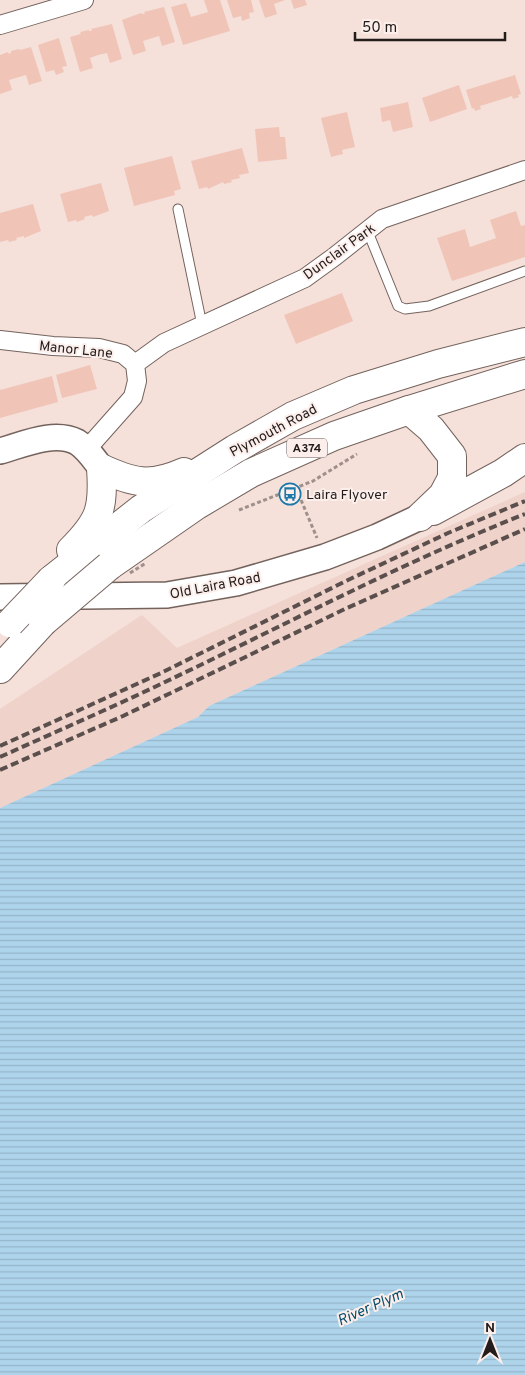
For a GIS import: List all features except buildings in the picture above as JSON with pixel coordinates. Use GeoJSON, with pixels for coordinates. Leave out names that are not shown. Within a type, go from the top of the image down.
{"type":"FeatureCollection","features":[{"type":"Feature","properties":{"kind":"main road","name":"Plymouth Road"},"geometry":{"type":"LineString","coordinates":[[53,578],[141,509],[235,449],[292,416],[354,390],[438,364],[525,342]]}},
{"type":"Feature","properties":{"kind":"main road","name":"Plymouth Road"},"geometry":{"type":"LineString","coordinates":[[0,669],[43,622],[109,566],[197,505],[251,473],[334,436],[409,410],[525,374]]}},
{"type":"Feature","properties":{"kind":"main road"},"geometry":{"type":"LineString","coordinates":[[409,410],[431,429],[452,456],[452,478],[443,495],[420,518]]}},
{"type":"Feature","properties":{"kind":"main road"},"geometry":{"type":"LineString","coordinates":[[0,451],[41,440],[60,438],[77,442],[94,459],[125,479],[152,482],[180,474],[235,449]]}},
{"type":"Feature","properties":{"kind":"main road"},"geometry":{"type":"LineString","coordinates":[[420,518],[457,499],[525,458]]}},
{"type":"Feature","properties":{"kind":"main road"},"geometry":{"type":"LineString","coordinates":[[53,578],[64,558],[88,533],[99,511],[102,491],[94,459]]}},
{"type":"Feature","properties":{"kind":"main road","name":"Old Laira Road"},"geometry":{"type":"LineString","coordinates":[[0,597],[167,595],[236,583],[325,557],[377,538],[420,518]]}},
{"type":"Feature","properties":{"kind":"main road","name":"A374"},"geometry":{"type":"LineString","coordinates":[[5,629],[53,578]]}},
{"type":"Feature","properties":{"kind":"street"},"geometry":{"type":"LineString","coordinates":[[0,25],[84,0]]}},
{"type":"Feature","properties":{"kind":"street","name":"Dunclair Park"},"geometry":{"type":"LineString","coordinates":[[135,364],[164,343],[305,278],[368,232],[382,219],[525,170]]}},
{"type":"Feature","properties":{"kind":"street","name":"Manor Lane"},"geometry":{"type":"LineString","coordinates":[[0,340],[53,346],[98,348],[123,354],[135,364]]}},
{"type":"Feature","properties":{"kind":"street"},"geometry":{"type":"LineString","coordinates":[[94,459],[132,397],[137,381],[135,364]]}},
{"type":"Feature","properties":{"kind":"lane"},"geometry":{"type":"LineString","coordinates":[[178,209],[202,325]]}},
{"type":"Feature","properties":{"kind":"lane"},"geometry":{"type":"LineString","coordinates":[[368,232],[398,306],[405,309],[430,306],[525,271]]}},
{"type":"Feature","properties":{"kind":"path"},"geometry":{"type":"LineString","coordinates":[[234,512],[313,481],[359,453]]}},
{"type":"Feature","properties":{"kind":"path"},"geometry":{"type":"LineString","coordinates":[[296,488],[325,557]]}},
{"type":"Feature","properties":{"kind":"path"},"geometry":{"type":"LineString","coordinates":[[146,563],[154,558]]}},
{"type":"Feature","properties":{"kind":"shaded area"},"geometry":{"type":"Polygon","coordinates":[[[525,492],[525,562],[209,706],[198,717],[0,808],[0,709],[142,615],[177,648],[525,492]]]}},
{"type":"Feature","properties":{"kind":"water","name":"River Plym"},"geometry":{"type":"Polygon","coordinates":[[[525,562],[525,1375],[0,1375],[0,808],[198,717],[209,706],[525,562]]]}},
{"type":"Feature","properties":{"kind":"railway"},"geometry":{"type":"LineString","coordinates":[[0,746],[161,673],[348,580],[448,533],[525,501]]}},
{"type":"Feature","properties":{"kind":"railway"},"geometry":{"type":"LineString","coordinates":[[0,757],[145,692],[433,553],[525,514]]}},
{"type":"Feature","properties":{"kind":"railway"},"geometry":{"type":"LineString","coordinates":[[0,770],[123,716],[347,608],[525,529]]}},
{"type":"Feature","properties":{"kind":"place","name":"Laira Flyover"},"geometry":{"type":"Point","coordinates":[290,494]}}]}
